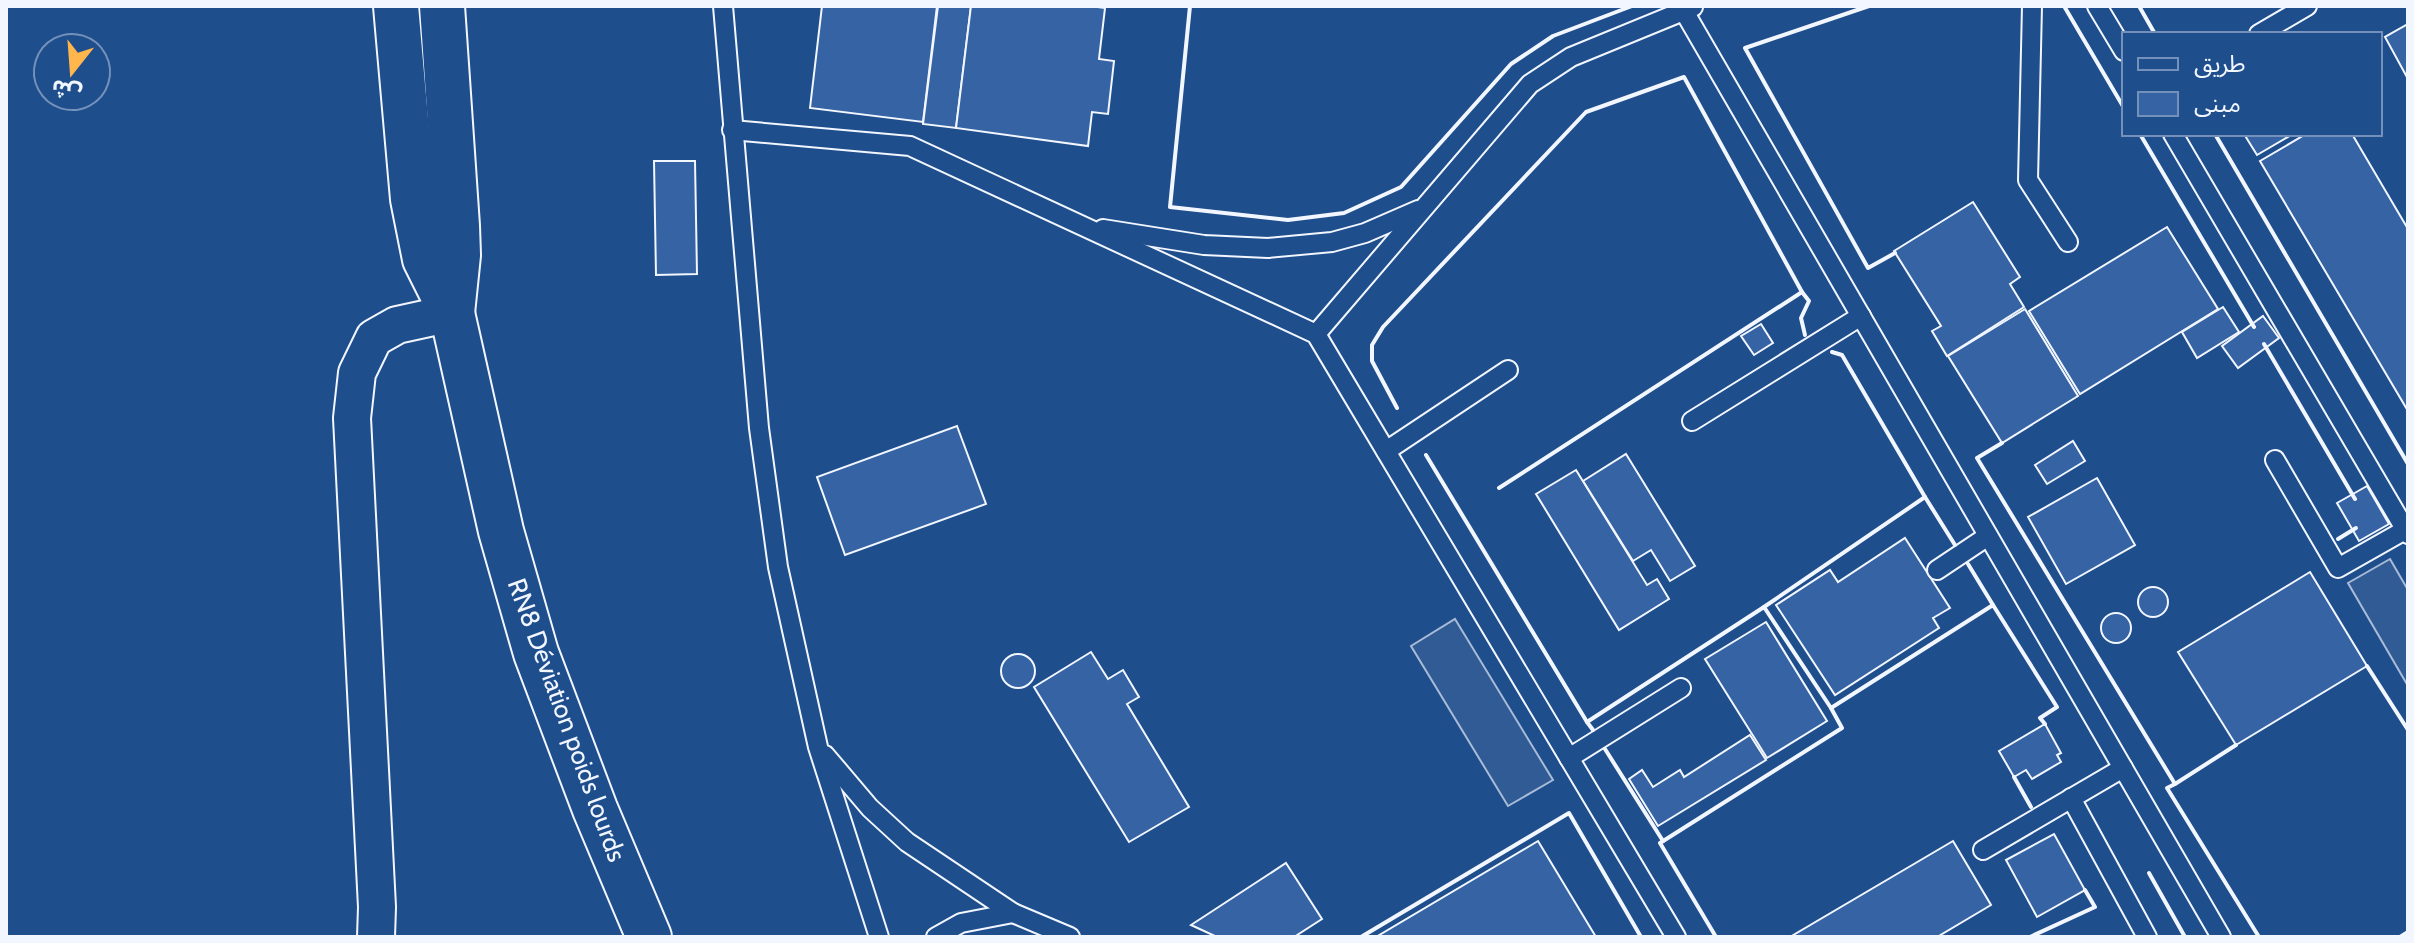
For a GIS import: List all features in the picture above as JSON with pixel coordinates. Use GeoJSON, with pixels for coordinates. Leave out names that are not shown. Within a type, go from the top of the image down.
{"type":"FeatureCollection","features":[{"type":"Feature","properties":{"kind":"highway"},"geometry":{"type":"LineString","coordinates":[[396,6],[418,230],[425,259],[452,313]]}},
{"type":"Feature","properties":{"kind":"highway"},"geometry":{"type":"LineString","coordinates":[[442,6],[458,255],[452,313]]}},
{"type":"Feature","properties":{"kind":"highway","name":"RN8 Déviation poids lourds"},"geometry":{"type":"LineString","coordinates":[[452,313],[501,531],[536,653],[595,809],[649,937]]}},
{"type":"Feature","properties":{"kind":"street"},"geometry":{"type":"LineString","coordinates":[[376,937],[352,418],[357,373],[374,338],[397,325],[452,313]]}},
{"type":"Feature","properties":{"kind":"lane"},"geometry":{"type":"LineString","coordinates":[[723,6],[759,428],[778,567],[818,747],[879,937]]}},
{"type":"Feature","properties":{"kind":"lane"},"geometry":{"type":"LineString","coordinates":[[2032,6],[2028,180],[2068,242]]}},
{"type":"Feature","properties":{"kind":"lane"},"geometry":{"type":"LineString","coordinates":[[2097,6],[2122,48]]}},
{"type":"Feature","properties":{"kind":"lane"},"geometry":{"type":"LineString","coordinates":[[2262,32],[2307,6]]}},
{"type":"Feature","properties":{"kind":"lane"},"geometry":{"type":"LineString","coordinates":[[1316,334],[1530,84],[1571,57],[1687,7],[1861,316],[2221,937]]}},
{"type":"Feature","properties":{"kind":"lane"},"geometry":{"type":"LineString","coordinates":[[732,130],[910,146],[1316,334],[1676,937]]}},
{"type":"Feature","properties":{"kind":"lane"},"geometry":{"type":"LineString","coordinates":[[2174,136],[2407,532],[2338,568],[2275,460]]}},
{"type":"Feature","properties":{"kind":"lane"},"geometry":{"type":"LineString","coordinates":[[1081,225],[1204,245],[1268,248],[1332,242],[1365,233],[1423,207]]}},
{"type":"Feature","properties":{"kind":"lane"},"geometry":{"type":"LineString","coordinates":[[1692,421],[1861,316]]}},
{"type":"Feature","properties":{"kind":"lane"},"geometry":{"type":"LineString","coordinates":[[1386,451],[1508,370]]}},
{"type":"Feature","properties":{"kind":"lane"},"geometry":{"type":"LineString","coordinates":[[1937,570],[1988,536]]}},
{"type":"Feature","properties":{"kind":"lane"},"geometry":{"type":"LineString","coordinates":[[1569,758],[1681,688]]}},
{"type":"Feature","properties":{"kind":"lane"},"geometry":{"type":"LineString","coordinates":[[818,747],[870,808],[907,842],[1013,913],[1070,937]]}},
{"type":"Feature","properties":{"kind":"lane"},"geometry":{"type":"LineString","coordinates":[[1983,850],[2123,768]]}},
{"type":"Feature","properties":{"kind":"lane"},"geometry":{"type":"LineString","coordinates":[[2071,798],[2147,937]]}},
{"type":"Feature","properties":{"kind":"lane"},"geometry":{"type":"LineString","coordinates":[[936,937],[961,923],[1013,913]]}},
{"type":"Feature","properties":{"kind":"shaded area"},"geometry":{"type":"Polygon","coordinates":[[[2390,559],[2408,590],[2408,686],[2348,583],[2390,559]]]}},
{"type":"Feature","properties":{"kind":"shaded area"},"geometry":{"type":"Polygon","coordinates":[[[1455,619],[1553,780],[1508,806],[1411,646],[1455,619]]]}},
{"type":"Feature","properties":{"kind":"building"},"geometry":{"type":"Polygon","coordinates":[[[822,6],[937,6],[923,122],[810,108],[822,6]]]}},
{"type":"Feature","properties":{"kind":"building"},"geometry":{"type":"Polygon","coordinates":[[[938,6],[971,6],[956,128],[923,124],[938,6]]]}},
{"type":"Feature","properties":{"kind":"building"},"geometry":{"type":"Polygon","coordinates":[[[971,6],[1105,8],[1099,59],[1114,61],[1108,114],[1092,112],[1088,146],[956,128],[971,6]]]}},
{"type":"Feature","properties":{"kind":"building"},"geometry":{"type":"Polygon","coordinates":[[[2408,24],[2408,79],[2385,37],[2408,24]]]}},
{"type":"Feature","properties":{"kind":"building"},"geometry":{"type":"Polygon","coordinates":[[[2245,136],[2290,136],[2257,155],[2245,136]]]}},
{"type":"Feature","properties":{"kind":"building"},"geometry":{"type":"Polygon","coordinates":[[[2303,136],[2353,136],[2408,229],[2408,411],[2260,161],[2303,136]]]}},
{"type":"Feature","properties":{"kind":"building"},"geometry":{"type":"Polygon","coordinates":[[[654,161],[695,161],[697,274],[656,275],[654,161]]]}},
{"type":"Feature","properties":{"kind":"building"},"geometry":{"type":"Polygon","coordinates":[[[1973,202],[2020,277],[2010,284],[2024,307],[1947,356],[1932,331],[1941,326],[1894,251],[1973,202]]]}},
{"type":"Feature","properties":{"kind":"building"},"geometry":{"type":"Polygon","coordinates":[[[2167,227],[2218,309],[2080,394],[2029,311],[2167,227]]]}},
{"type":"Feature","properties":{"kind":"building"},"geometry":{"type":"Polygon","coordinates":[[[2223,307],[2239,332],[2197,358],[2182,332],[2223,307]]]}},
{"type":"Feature","properties":{"kind":"building"},"geometry":{"type":"Polygon","coordinates":[[[2025,309],[2078,396],[2002,443],[1948,356],[2025,309]]]}},
{"type":"Feature","properties":{"kind":"building"},"geometry":{"type":"Polygon","coordinates":[[[2263,316],[2279,338],[2238,368],[2222,346],[2263,316]]]}},
{"type":"Feature","properties":{"kind":"building"},"geometry":{"type":"Polygon","coordinates":[[[1761,324],[1773,343],[1754,355],[1741,336],[1761,324]]]}},
{"type":"Feature","properties":{"kind":"building"},"geometry":{"type":"Polygon","coordinates":[[[957,426],[986,504],[845,555],[817,477],[957,426]]]}},
{"type":"Feature","properties":{"kind":"building"},"geometry":{"type":"Polygon","coordinates":[[[2073,441],[2085,461],[2047,484],[2035,465],[2073,441]]]}},
{"type":"Feature","properties":{"kind":"building"},"geometry":{"type":"Polygon","coordinates":[[[1626,454],[1695,566],[1670,581],[1651,550],[1633,561],[1583,481],[1626,454]]]}},
{"type":"Feature","properties":{"kind":"building"},"geometry":{"type":"Polygon","coordinates":[[[1576,470],[1647,585],[1657,579],[1669,599],[1619,630],[1536,494],[1576,470]]]}},
{"type":"Feature","properties":{"kind":"building"},"geometry":{"type":"Polygon","coordinates":[[[2097,478],[2135,545],[2066,584],[2028,517],[2097,478]]]}},
{"type":"Feature","properties":{"kind":"building"},"geometry":{"type":"Polygon","coordinates":[[[2367,486],[2389,524],[2359,541],[2337,503],[2367,486]]]}},
{"type":"Feature","properties":{"kind":"building"},"geometry":{"type":"Polygon","coordinates":[[[1905,538],[1950,608],[1933,618],[1939,628],[1835,695],[1776,605],[1830,570],[1838,582],[1905,538]]]}},
{"type":"Feature","properties":{"kind":"building"},"geometry":{"type":"Polygon","coordinates":[[[2310,572],[2367,666],[2236,745],[2178,652],[2310,572]]]}},
{"type":"Feature","properties":{"kind":"building"},"geometry":{"type":"Polygon","coordinates":[[[2153,587],[2164,591],[2168,602],[2164,613],[2153,617],[2142,613],[2138,602],[2142,591],[2153,587]]]}},
{"type":"Feature","properties":{"kind":"building"},"geometry":{"type":"Polygon","coordinates":[[[2116,613],[2122,614],[2130,622],[2130,634],[2122,642],[2116,643],[2110,642],[2102,634],[2101,628],[2102,622],[2110,614],[2116,613]]]}},
{"type":"Feature","properties":{"kind":"building"},"geometry":{"type":"Polygon","coordinates":[[[1766,622],[1827,721],[1767,758],[1705,659],[1766,622]]]}},
{"type":"Feature","properties":{"kind":"building"},"geometry":{"type":"Polygon","coordinates":[[[1091,652],[1108,679],[1123,670],[1139,697],[1127,704],[1189,807],[1129,842],[1034,687],[1091,652]]]}},
{"type":"Feature","properties":{"kind":"building"},"geometry":{"type":"Polygon","coordinates":[[[1018,654],[1030,659],[1035,671],[1030,683],[1018,688],[1006,683],[1001,671],[1006,659],[1018,654]]]}},
{"type":"Feature","properties":{"kind":"building"},"geometry":{"type":"Polygon","coordinates":[[[2045,724],[2061,753],[2057,755],[2061,762],[2032,779],[2026,770],[2014,777],[1999,751],[2045,724]]]}},
{"type":"Feature","properties":{"kind":"building"},"geometry":{"type":"Polygon","coordinates":[[[1750,735],[1766,760],[1658,826],[1629,779],[1642,770],[1653,787],[1680,770],[1684,777],[1750,735]]]}},
{"type":"Feature","properties":{"kind":"building"},"geometry":{"type":"Polygon","coordinates":[[[2054,834],[2085,890],[2037,917],[2006,860],[2054,834]]]}},
{"type":"Feature","properties":{"kind":"building"},"geometry":{"type":"Polygon","coordinates":[[[1538,841],[1596,937],[1376,937],[1538,841]]]}},
{"type":"Feature","properties":{"kind":"building"},"geometry":{"type":"Polygon","coordinates":[[[1953,841],[1991,905],[1937,937],[1790,937],[1953,841]]]}},
{"type":"Feature","properties":{"kind":"building"},"geometry":{"type":"Polygon","coordinates":[[[1286,863],[1322,919],[1294,937],[1217,937],[1191,925],[1286,863]]]}},
{"type":"Feature","properties":{"kind":"wall"},"geometry":{"type":"LineString","coordinates":[[1190,6],[1170,207],[1288,220],[1344,213],[1401,187],[1511,64],[1553,36],[1632,6]]}},
{"type":"Feature","properties":{"kind":"wall"},"geometry":{"type":"LineString","coordinates":[[1869,6],[1745,48],[1868,268],[1895,253]]}},
{"type":"Feature","properties":{"kind":"wall"},"geometry":{"type":"LineString","coordinates":[[2064,6],[2122,105]]}},
{"type":"Feature","properties":{"kind":"wall"},"geometry":{"type":"LineString","coordinates":[[2139,6],[2154,32]]}},
{"type":"Feature","properties":{"kind":"wall"},"geometry":{"type":"LineString","coordinates":[[1397,408],[1372,361],[1372,345],[1383,327],[1586,112],[1684,77],[1802,292],[1499,488]]}},
{"type":"Feature","properties":{"kind":"wall"},"geometry":{"type":"LineString","coordinates":[[2141,136],[2254,327]]}},
{"type":"Feature","properties":{"kind":"wall"},"geometry":{"type":"LineString","coordinates":[[2216,136],[2408,464]]}},
{"type":"Feature","properties":{"kind":"wall"},"geometry":{"type":"LineString","coordinates":[[1802,292],[1809,301],[1801,318],[1805,335]]}},
{"type":"Feature","properties":{"kind":"wall"},"geometry":{"type":"LineString","coordinates":[[2264,344],[2355,499]]}},
{"type":"Feature","properties":{"kind":"wall"},"geometry":{"type":"LineString","coordinates":[[1764,607],[1925,497],[1842,355],[1832,352]]}},
{"type":"Feature","properties":{"kind":"wall"},"geometry":{"type":"LineString","coordinates":[[2002,443],[1977,458],[2175,784],[2236,745]]}},
{"type":"Feature","properties":{"kind":"wall"},"geometry":{"type":"LineString","coordinates":[[1426,455],[1587,722]]}},
{"type":"Feature","properties":{"kind":"wall"},"geometry":{"type":"LineString","coordinates":[[1925,497],[1955,545]]}},
{"type":"Feature","properties":{"kind":"wall"},"geometry":{"type":"LineString","coordinates":[[2338,539],[2356,528]]}},
{"type":"Feature","properties":{"kind":"wall"},"geometry":{"type":"LineString","coordinates":[[1968,564],[1993,605]]}},
{"type":"Feature","properties":{"kind":"wall"},"geometry":{"type":"LineString","coordinates":[[1716,937],[1660,843],[1842,728],[1831,708],[1993,605],[2057,707],[2040,718],[2045,724]]}},
{"type":"Feature","properties":{"kind":"wall"},"geometry":{"type":"LineString","coordinates":[[1593,730],[1587,722],[1764,607],[1831,708]]}},
{"type":"Feature","properties":{"kind":"wall"},"geometry":{"type":"LineString","coordinates":[[2367,666],[2408,730]]}},
{"type":"Feature","properties":{"kind":"wall"},"geometry":{"type":"LineString","coordinates":[[1605,749],[1663,841]]}},
{"type":"Feature","properties":{"kind":"wall"},"geometry":{"type":"LineString","coordinates":[[2014,777],[2031,807]]}},
{"type":"Feature","properties":{"kind":"wall"},"geometry":{"type":"LineString","coordinates":[[2175,784],[2167,788],[2259,937]]}},
{"type":"Feature","properties":{"kind":"wall"},"geometry":{"type":"LineString","coordinates":[[1361,937],[1569,813],[1641,937]]}},
{"type":"Feature","properties":{"kind":"wall"},"geometry":{"type":"LineString","coordinates":[[2149,873],[2185,937]]}},
{"type":"Feature","properties":{"kind":"wall"},"geometry":{"type":"LineString","coordinates":[[2030,937],[2095,907],[2085,890]]}},
{"type":"Feature","properties":{"kind":"wall"},"geometry":{"type":"LineString","coordinates":[[2400,937],[2408,932]]}}]}
